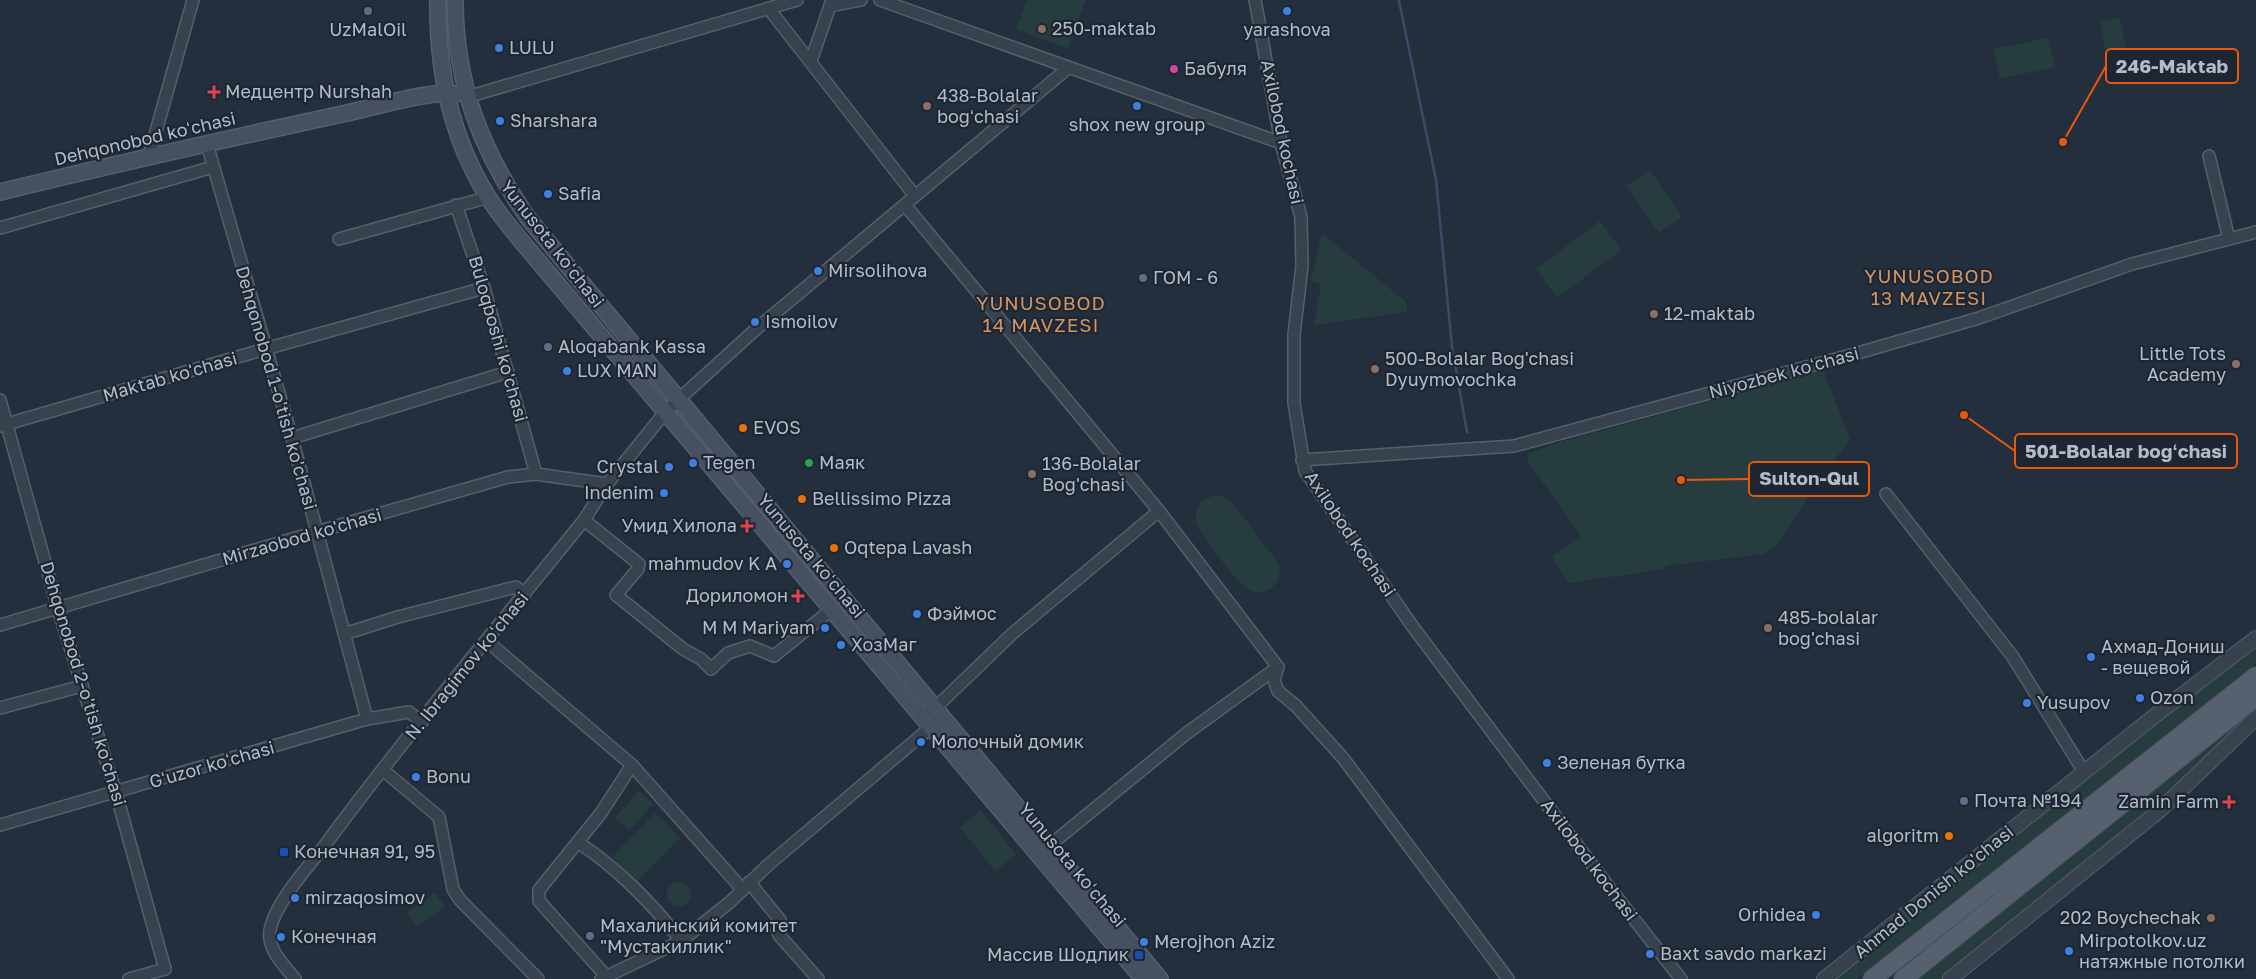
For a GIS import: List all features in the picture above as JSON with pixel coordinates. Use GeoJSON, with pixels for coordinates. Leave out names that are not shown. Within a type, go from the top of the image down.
{"type":"FeatureCollection","features":[{"type":"Feature","properties":{"kind":"main road","name":"Yunusota koʻchasi"},"geometry":{"type":"LineString","coordinates":[[438,0],[440,62],[445,92],[465,149],[489,197],[539,262],[832,610],[1048,846],[1160,979]]}},
{"type":"Feature","properties":{"kind":"main road","name":"Yunusota koʻchasi"},"geometry":{"type":"LineString","coordinates":[[455,0],[456,36],[467,98],[483,141],[517,202],[564,263],[678,401],[1141,978]]}},
{"type":"Feature","properties":{"kind":"main road"},"geometry":{"type":"LineString","coordinates":[[445,92],[462,78]]}},
{"type":"Feature","properties":{"kind":"main road","name":"Dehqonobod koʻchasi"},"geometry":{"type":"LineString","coordinates":[[0,192],[149,156],[445,92]]}},
{"type":"Feature","properties":{"kind":"main road"},"geometry":{"type":"LineString","coordinates":[[445,92],[467,98]]}},
{"type":"Feature","properties":{"kind":"main road","name":"Ahmad Donish ko'chasi"},"geometry":{"type":"LineString","coordinates":[[1872,979],[2256,676]]}},
{"type":"Feature","properties":{"kind":"main road"},"geometry":{"type":"LineString","coordinates":[[1903,979],[2256,697]]}},
{"type":"Feature","properties":{"kind":"street"},"geometry":{"type":"LineString","coordinates":[[149,156],[193,0]]}},
{"type":"Feature","properties":{"kind":"street"},"geometry":{"type":"LineString","coordinates":[[467,98],[797,0]]}},
{"type":"Feature","properties":{"kind":"street"},"geometry":{"type":"LineString","coordinates":[[811,61],[831,3],[862,0]]}},
{"type":"Feature","properties":{"kind":"street"},"geometry":{"type":"LineString","coordinates":[[880,0],[1068,68],[1282,142]]}},
{"type":"Feature","properties":{"kind":"street","name":"Axilobod kochasi"},"geometry":{"type":"LineString","coordinates":[[1255,0],[1282,142],[1301,217],[1302,266],[1294,334],[1294,403],[1302,460],[1311,481],[1413,627],[1608,886],[1681,979]]}},
{"type":"Feature","properties":{"kind":"street"},"geometry":{"type":"LineString","coordinates":[[769,9],[915,196]]}},
{"type":"Feature","properties":{"kind":"street","name":"N. Ibragimov koʻchasi"},"geometry":{"type":"LineString","coordinates":[[295,979],[277,957],[269,936],[272,924],[288,896],[383,770],[584,520],[607,484],[666,411],[755,330],[1068,68]]}},
{"type":"Feature","properties":{"kind":"street","name":"Dehqonobod 1-o'tish ko'chasi"},"geometry":{"type":"LineString","coordinates":[[207,144],[292,438],[367,719]]}},
{"type":"Feature","properties":{"kind":"street"},"geometry":{"type":"LineString","coordinates":[[2209,156],[2229,238]]}},
{"type":"Feature","properties":{"kind":"street"},"geometry":{"type":"LineString","coordinates":[[0,228],[213,168]]}},
{"type":"Feature","properties":{"kind":"street"},"geometry":{"type":"LineString","coordinates":[[339,239],[489,197]]}},
{"type":"Feature","properties":{"kind":"street","name":"Buloqboshi ko'chasi"},"geometry":{"type":"LineString","coordinates":[[456,205],[484,288],[536,474]]}},
{"type":"Feature","properties":{"kind":"street"},"geometry":{"type":"LineString","coordinates":[[905,205],[1159,511],[1278,667]]}},
{"type":"Feature","properties":{"kind":"street","name":"Niyozbek koʻchasi"},"geometry":{"type":"LineString","coordinates":[[1302,460],[1514,446],[1866,351],[1979,318],[2132,264],[2256,232]]}},
{"type":"Feature","properties":{"kind":"street","name":"Maktab ko'chasi"},"geometry":{"type":"LineString","coordinates":[[4,425],[484,288]]}},
{"type":"Feature","properties":{"kind":"street"},"geometry":{"type":"LineString","coordinates":[[292,438],[508,372]]}},
{"type":"Feature","properties":{"kind":"street","name":"Dehqonobod 2-o'tish ko'chasi"},"geometry":{"type":"LineString","coordinates":[[0,400],[4,425],[58,609],[116,793],[163,974]]}},
{"type":"Feature","properties":{"kind":"street","name":"Mirzaobod ko'chasi"},"geometry":{"type":"LineString","coordinates":[[0,626],[508,477],[536,474],[607,484]]}},
{"type":"Feature","properties":{"kind":"street"},"geometry":{"type":"LineString","coordinates":[[1886,494],[2013,657],[2084,772]]}},
{"type":"Feature","properties":{"kind":"street"},"geometry":{"type":"LineString","coordinates":[[632,765],[579,843],[539,890],[538,898],[604,978],[681,941],[746,886],[932,718],[1012,634],[1159,511]]}},
{"type":"Feature","properties":{"kind":"street"},"geometry":{"type":"LineString","coordinates":[[584,520],[639,564],[638,569],[616,595],[683,649],[701,659],[710,669],[728,652],[750,646],[774,656],[832,610]]}},
{"type":"Feature","properties":{"kind":"street"},"geometry":{"type":"LineString","coordinates":[[344,634],[398,617],[516,587],[525,594]]}},
{"type":"Feature","properties":{"kind":"street","name":"Ahmad Donish ko'chasi"},"geometry":{"type":"LineString","coordinates":[[1824,979],[2256,638]]}},
{"type":"Feature","properties":{"kind":"street"},"geometry":{"type":"LineString","coordinates":[[487,641],[632,765],[780,920],[777,930],[779,935],[818,979]]}},
{"type":"Feature","properties":{"kind":"street"},"geometry":{"type":"LineString","coordinates":[[1048,846],[1179,739],[1278,667]]}},
{"type":"Feature","properties":{"kind":"street"},"geometry":{"type":"LineString","coordinates":[[1278,667],[1274,680],[1278,691],[1296,706],[1344,758],[1508,979]]}},
{"type":"Feature","properties":{"kind":"street"},"geometry":{"type":"LineString","coordinates":[[0,708],[82,686]]}},
{"type":"Feature","properties":{"kind":"street","name":"Gʻuzor koʻchasi"},"geometry":{"type":"LineString","coordinates":[[0,825],[367,719],[409,712],[422,722]]}},
{"type":"Feature","properties":{"kind":"street"},"geometry":{"type":"LineString","coordinates":[[1950,979],[2160,811],[2256,718]]}},
{"type":"Feature","properties":{"kind":"street"},"geometry":{"type":"LineString","coordinates":[[383,770],[438,817],[453,889],[460,900],[538,979]]}},
{"type":"Feature","properties":{"kind":"street"},"geometry":{"type":"LineString","coordinates":[[579,843],[605,863],[648,902],[681,941]]}},
{"type":"Feature","properties":{"kind":"street"},"geometry":{"type":"LineString","coordinates":[[129,979],[163,974]]}},
{"type":"Feature","properties":{"kind":"green space"},"geometry":{"type":"Polygon","coordinates":[[[1027,0],[1086,0],[1068,49],[1016,29],[1027,0]]]}},
{"type":"Feature","properties":{"kind":"green space"},"geometry":{"type":"Polygon","coordinates":[[[2120,18],[2128,60],[2108,64],[2100,22],[2120,18]]]}},
{"type":"Feature","properties":{"kind":"green space"},"geometry":{"type":"Polygon","coordinates":[[[2048,38],[2055,67],[2000,79],[1994,49],[2048,38]]]}},
{"type":"Feature","properties":{"kind":"green space"},"geometry":{"type":"Polygon","coordinates":[[[1650,170],[1682,217],[1659,233],[1626,186],[1650,170]]]}},
{"type":"Feature","properties":{"kind":"green space"},"geometry":{"type":"Polygon","coordinates":[[[1600,221],[1621,250],[1557,298],[1536,269],[1600,221]]]}},
{"type":"Feature","properties":{"kind":"green space"},"geometry":{"type":"Polygon","coordinates":[[[1322,233],[1406,302],[1407,312],[1314,325],[1321,284],[1311,281],[1322,233]]]}},
{"type":"Feature","properties":{"kind":"green space"},"geometry":{"type":"Polygon","coordinates":[[[1823,370],[1850,439],[1808,497],[1778,544],[1763,554],[1665,566],[1666,569],[1568,583],[1552,556],[1581,536],[1529,463],[1526,454],[1557,443],[1823,370]]]}},
{"type":"Feature","properties":{"kind":"green space"},"geometry":{"type":"Polygon","coordinates":[[[1219,495],[1233,503],[1279,564],[1277,580],[1274,586],[1268,590],[1254,592],[1244,586],[1221,559],[1196,523],[1196,512],[1200,504],[1208,498],[1219,495]]]}},
{"type":"Feature","properties":{"kind":"green space"},"geometry":{"type":"Polygon","coordinates":[[[2256,643],[2256,664],[1857,979],[1831,979],[2256,643]]]}},
{"type":"Feature","properties":{"kind":"green space"},"geometry":{"type":"Polygon","coordinates":[[[2256,703],[2256,711],[2139,822],[1942,979],[1914,979],[2256,703]]]}},
{"type":"Feature","properties":{"kind":"green space"},"geometry":{"type":"Polygon","coordinates":[[[639,791],[653,804],[629,830],[615,817],[639,791]]]}},
{"type":"Feature","properties":{"kind":"green space"},"geometry":{"type":"Polygon","coordinates":[[[981,810],[1016,854],[995,871],[960,827],[981,810]]]}},
{"type":"Feature","properties":{"kind":"green space"},"geometry":{"type":"Polygon","coordinates":[[[655,813],[680,838],[637,882],[612,857],[655,813]]]}},
{"type":"Feature","properties":{"kind":"green space"},"geometry":{"type":"Polygon","coordinates":[[[679,882],[687,886],[691,894],[687,902],[679,906],[671,902],[667,894],[671,886],[679,882]]]}},
{"type":"Feature","properties":{"kind":"green space"},"geometry":{"type":"Polygon","coordinates":[[[435,893],[445,907],[417,927],[407,913],[435,893]]]}},
{"type":"Feature","properties":{"kind":"waterway"},"geometry":{"type":"LineString","coordinates":[[1399,1],[1436,180],[1452,347],[1467,432]]}},
{"type":"Feature","properties":{"kind":"place","name":"UzMalOil"},"geometry":{"type":"Point","coordinates":[368,11]}},
{"type":"Feature","properties":{"kind":"place","name":"yarashova"},"geometry":{"type":"Point","coordinates":[1287,11]}},
{"type":"Feature","properties":{"kind":"place","name":"250-maktab"},"geometry":{"type":"Point","coordinates":[1042,29]}},
{"type":"Feature","properties":{"kind":"place","name":"LULU"},"geometry":{"type":"Point","coordinates":[499,48]}},
{"type":"Feature","properties":{"kind":"place","name":"Бабуля"},"geometry":{"type":"Point","coordinates":[1174,69]}},
{"type":"Feature","properties":{"kind":"place","name":"Медцентр Nurshah"},"geometry":{"type":"Point","coordinates":[214,92]}},
{"type":"Feature","properties":{"kind":"place","name":"438-Bolalar bogʻchasi"},"geometry":{"type":"Point","coordinates":[927,106]}},
{"type":"Feature","properties":{"kind":"place","name":"shox new group"},"geometry":{"type":"Point","coordinates":[1137,106]}},
{"type":"Feature","properties":{"kind":"place","name":"Sharshara"},"geometry":{"type":"Point","coordinates":[500,121]}},
{"type":"Feature","properties":{"kind":"place","name":"246-Maktab"},"geometry":{"type":"Point","coordinates":[2063,142]}},
{"type":"Feature","properties":{"kind":"place","name":"Safia"},"geometry":{"type":"Point","coordinates":[548,194]}},
{"type":"Feature","properties":{"kind":"place","name":"Mirsolihova"},"geometry":{"type":"Point","coordinates":[818,271]}},
{"type":"Feature","properties":{"kind":"place","name":"ГОМ - 6"},"geometry":{"type":"Point","coordinates":[1143,278]}},
{"type":"Feature","properties":{"kind":"place","name":"12-maktab"},"geometry":{"type":"Point","coordinates":[1654,314]}},
{"type":"Feature","properties":{"kind":"place","name":"Ismoilov"},"geometry":{"type":"Point","coordinates":[755,322]}},
{"type":"Feature","properties":{"kind":"place","name":"Aloqabank Kassa"},"geometry":{"type":"Point","coordinates":[548,347]}},
{"type":"Feature","properties":{"kind":"place","name":"Little Tots Academy"},"geometry":{"type":"Point","coordinates":[2236,364]}},
{"type":"Feature","properties":{"kind":"place","name":"500-Bolalar Bog'chasi Dyuymovochka"},"geometry":{"type":"Point","coordinates":[1375,369]}},
{"type":"Feature","properties":{"kind":"place","name":"LUX MAN"},"geometry":{"type":"Point","coordinates":[567,371]}},
{"type":"Feature","properties":{"kind":"place","name":"501-Bolalar bogʻchasi"},"geometry":{"type":"Point","coordinates":[1964,415]}},
{"type":"Feature","properties":{"kind":"place","name":"EVOS"},"geometry":{"type":"Point","coordinates":[743,428]}},
{"type":"Feature","properties":{"kind":"place","name":"Tegen"},"geometry":{"type":"Point","coordinates":[693,463]}},
{"type":"Feature","properties":{"kind":"place","name":"Маяк"},"geometry":{"type":"Point","coordinates":[809,463]}},
{"type":"Feature","properties":{"kind":"place","name":"Crystal"},"geometry":{"type":"Point","coordinates":[669,467]}},
{"type":"Feature","properties":{"kind":"place","name":"136-Bolalar Bog'chasi"},"geometry":{"type":"Point","coordinates":[1032,474]}},
{"type":"Feature","properties":{"kind":"place","name":"Sulton-Qul"},"geometry":{"type":"Point","coordinates":[1681,480]}},
{"type":"Feature","properties":{"kind":"place","name":"Indenim"},"geometry":{"type":"Point","coordinates":[664,493]}},
{"type":"Feature","properties":{"kind":"place","name":"Bellissimo Pizza"},"geometry":{"type":"Point","coordinates":[802,499]}},
{"type":"Feature","properties":{"kind":"place","name":"Умид Хилола"},"geometry":{"type":"Point","coordinates":[747,526]}},
{"type":"Feature","properties":{"kind":"place","name":"Oqtepa Lavash"},"geometry":{"type":"Point","coordinates":[834,548]}},
{"type":"Feature","properties":{"kind":"place","name":"mahmudov K A"},"geometry":{"type":"Point","coordinates":[787,564]}},
{"type":"Feature","properties":{"kind":"place","name":"Дориломон"},"geometry":{"type":"Point","coordinates":[798,596]}},
{"type":"Feature","properties":{"kind":"place","name":"Фэймос"},"geometry":{"type":"Point","coordinates":[917,614]}},
{"type":"Feature","properties":{"kind":"place","name":"M M Mariyam"},"geometry":{"type":"Point","coordinates":[825,628]}},
{"type":"Feature","properties":{"kind":"place","name":"485-bolalar bog'chasi"},"geometry":{"type":"Point","coordinates":[1768,628]}},
{"type":"Feature","properties":{"kind":"place","name":"ХозМаг"},"geometry":{"type":"Point","coordinates":[841,645]}},
{"type":"Feature","properties":{"kind":"place","name":"Ахмад-Дониш - вещевой"},"geometry":{"type":"Point","coordinates":[2091,657]}},
{"type":"Feature","properties":{"kind":"place","name":"Ozon"},"geometry":{"type":"Point","coordinates":[2140,698]}},
{"type":"Feature","properties":{"kind":"place","name":"Yusupov"},"geometry":{"type":"Point","coordinates":[2027,703]}},
{"type":"Feature","properties":{"kind":"place","name":"Молочный домик"},"geometry":{"type":"Point","coordinates":[921,742]}},
{"type":"Feature","properties":{"kind":"place","name":"Зеленая бутка"},"geometry":{"type":"Point","coordinates":[1547,763]}},
{"type":"Feature","properties":{"kind":"place","name":"Bonu"},"geometry":{"type":"Point","coordinates":[416,777]}},
{"type":"Feature","properties":{"kind":"place","name":"Почта №194"},"geometry":{"type":"Point","coordinates":[1964,801]}},
{"type":"Feature","properties":{"kind":"place","name":"Zamin Farm"},"geometry":{"type":"Point","coordinates":[2229,802]}},
{"type":"Feature","properties":{"kind":"place","name":"algoritm"},"geometry":{"type":"Point","coordinates":[1949,836]}},
{"type":"Feature","properties":{"kind":"place","name":"Конечная 91, 95"},"geometry":{"type":"Point","coordinates":[284,852]}},
{"type":"Feature","properties":{"kind":"place","name":"mirzaqosimov"},"geometry":{"type":"Point","coordinates":[295,898]}},
{"type":"Feature","properties":{"kind":"place","name":"Orhidea"},"geometry":{"type":"Point","coordinates":[1816,915]}},
{"type":"Feature","properties":{"kind":"place","name":"202 Boychechak"},"geometry":{"type":"Point","coordinates":[2211,918]}},
{"type":"Feature","properties":{"kind":"place","name":"Махалинский комитет \"Мустакиллик\""},"geometry":{"type":"Point","coordinates":[590,936]}},
{"type":"Feature","properties":{"kind":"place","name":"Конечная"},"geometry":{"type":"Point","coordinates":[281,937]}},
{"type":"Feature","properties":{"kind":"place","name":"Merojhon Aziz"},"geometry":{"type":"Point","coordinates":[1144,942]}},
{"type":"Feature","properties":{"kind":"place","name":"Mirpotolkov.uz натяжные потолки"},"geometry":{"type":"Point","coordinates":[2069,951]}},
{"type":"Feature","properties":{"kind":"place","name":"Baxt savdo markazi"},"geometry":{"type":"Point","coordinates":[1650,954]}},
{"type":"Feature","properties":{"kind":"place","name":"Массив Шодлик"},"geometry":{"type":"Point","coordinates":[1139,955]}},
{"type":"Feature","properties":{"kind":"district","name":"YUNUSOBOD 13 MAVZESI"},"geometry":{"type":"Point","coordinates":[1929,287]}},
{"type":"Feature","properties":{"kind":"district","name":"YUNUSOBOD 14 MAVZESI"},"geometry":{"type":"Point","coordinates":[1041,314]}}]}
